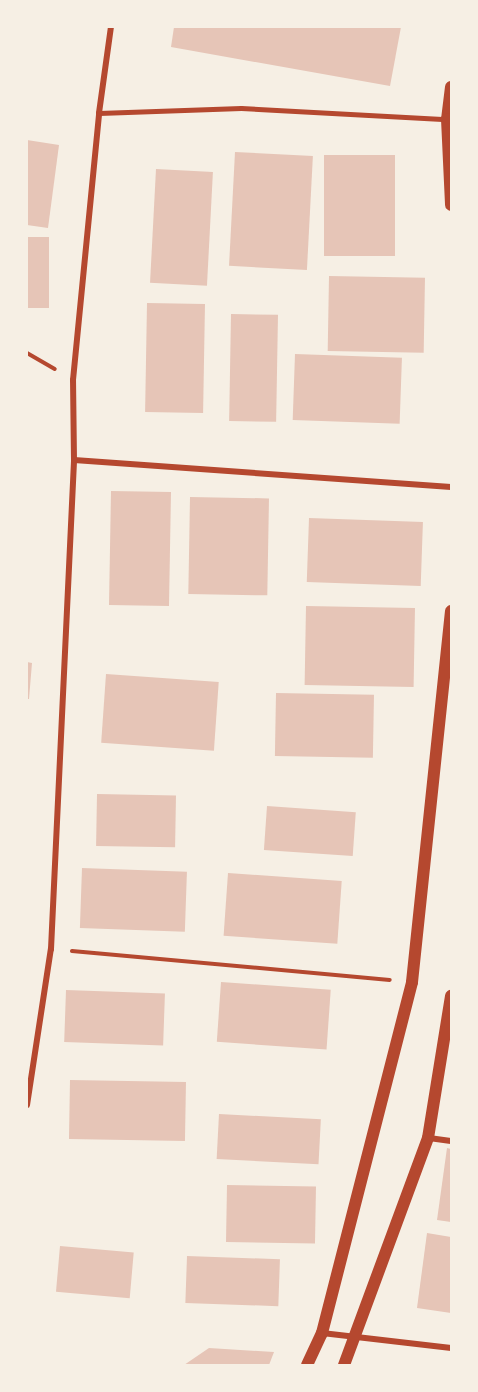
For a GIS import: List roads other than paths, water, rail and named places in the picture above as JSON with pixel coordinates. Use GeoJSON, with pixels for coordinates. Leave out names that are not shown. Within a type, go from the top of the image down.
{"type":"FeatureCollection","features":[{"type":"Feature","properties":{"kind":"main road"},"geometry":{"type":"LineString","coordinates":[[451,87],[447,119],[451,205]]}},
{"type":"Feature","properties":{"kind":"main road"},"geometry":{"type":"LineString","coordinates":[[307,1365],[322,1333],[412,982],[451,611]]}},
{"type":"Feature","properties":{"kind":"main road"},"geometry":{"type":"LineString","coordinates":[[344,1365],[428,1138],[451,996]]}},
{"type":"Feature","properties":{"kind":"street"},"geometry":{"type":"LineString","coordinates":[[27,1105],[51,949],[74,460],[73,381],[99,113],[111,27]]}},
{"type":"Feature","properties":{"kind":"street"},"geometry":{"type":"LineString","coordinates":[[99,113],[242,108],[447,119]]}},
{"type":"Feature","properties":{"kind":"street"},"geometry":{"type":"LineString","coordinates":[[74,460],[451,487]]}},
{"type":"Feature","properties":{"kind":"street"},"geometry":{"type":"LineString","coordinates":[[428,1138],[451,1141]]}},
{"type":"Feature","properties":{"kind":"street"},"geometry":{"type":"LineString","coordinates":[[322,1333],[356,1334],[451,1348]]}}]}
